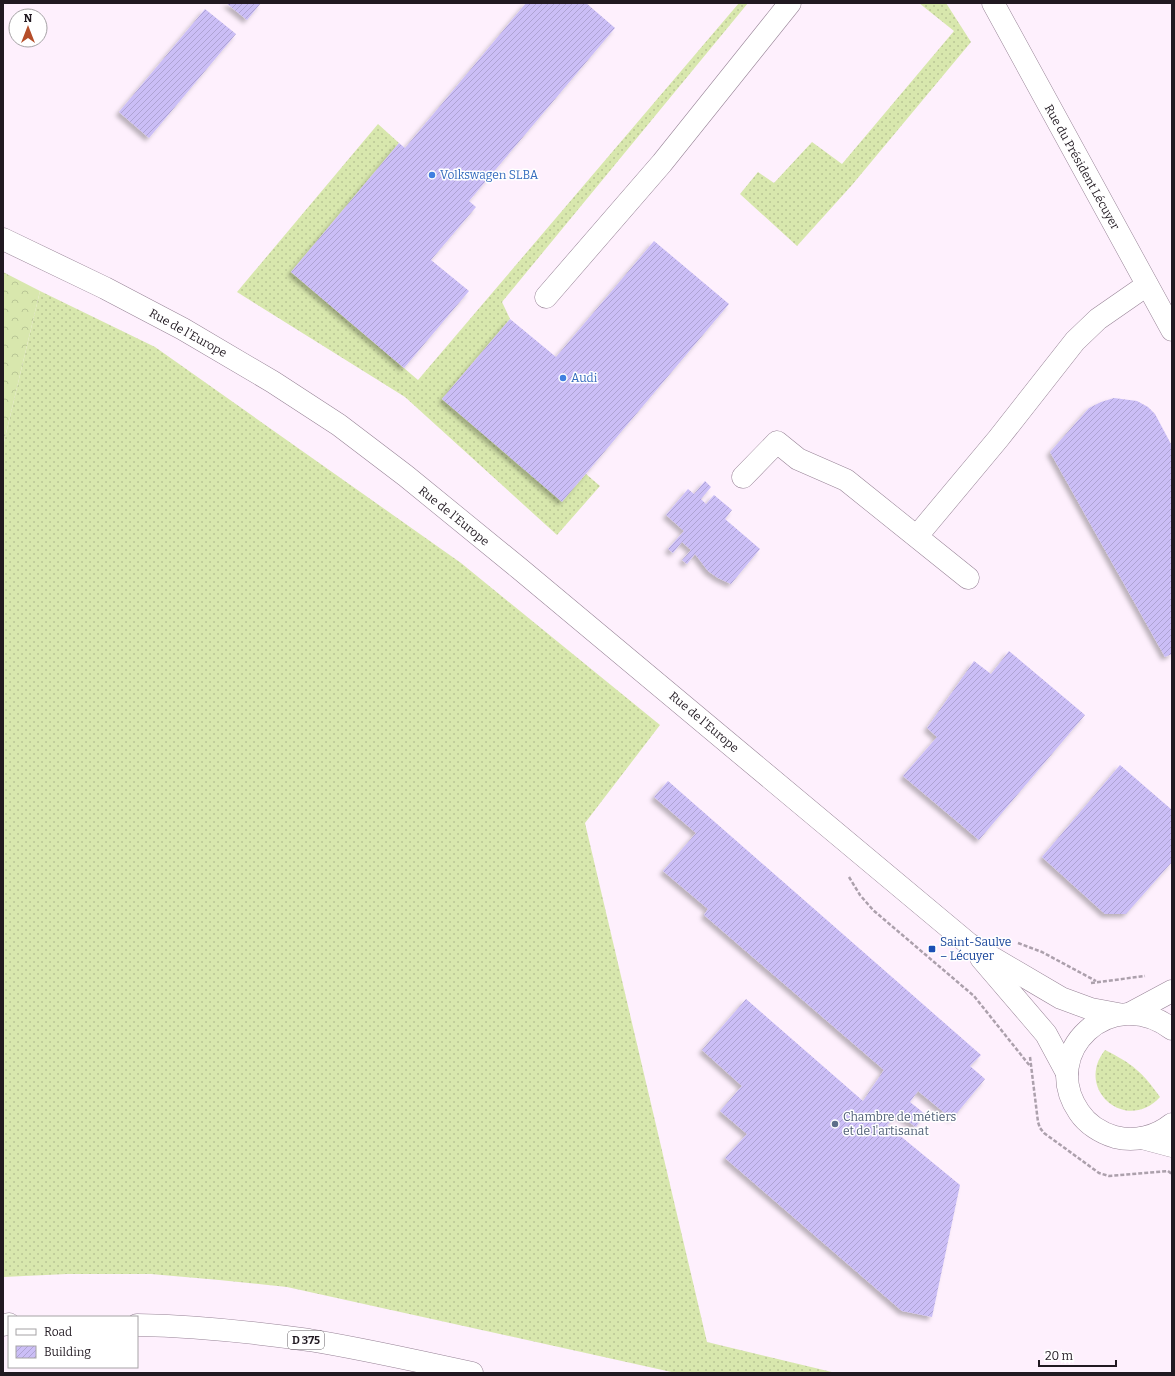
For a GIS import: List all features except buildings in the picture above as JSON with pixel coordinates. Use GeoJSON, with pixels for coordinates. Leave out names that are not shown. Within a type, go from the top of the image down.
{"type":"FeatureCollection","features":[{"type":"Feature","properties":{"kind":"street"},"geometry":{"type":"LineString","coordinates":[[546,297],[662,163],[790,3]]}},
{"type":"Feature","properties":{"kind":"street","name":"Rue du Président Lécuyer"},"geometry":{"type":"LineString","coordinates":[[992,3],[1172,330]]}},
{"type":"Feature","properties":{"kind":"street","name":"Rue de l'Europe"},"geometry":{"type":"LineString","coordinates":[[3,239],[105,288],[188,332],[273,382],[338,426],[406,476],[514,564],[969,944]]}},
{"type":"Feature","properties":{"kind":"street"},"geometry":{"type":"LineString","coordinates":[[917,536],[998,439],[1075,341],[1098,318],[1147,285]]}},
{"type":"Feature","properties":{"kind":"street"},"geometry":{"type":"LineString","coordinates":[[743,477],[777,442],[798,459],[846,480],[968,578]]}},
{"type":"Feature","properties":{"kind":"street"},"geometry":{"type":"LineString","coordinates":[[969,944],[1061,998],[1091,1009],[1124,1014],[1144,1014],[1156,1018],[1172,1029]]}},
{"type":"Feature","properties":{"kind":"street"},"geometry":{"type":"LineString","coordinates":[[969,944],[1046,1034],[1068,1073]]}},
{"type":"Feature","properties":{"kind":"street"},"geometry":{"type":"LineString","coordinates":[[1172,991],[1124,1014],[1100,1021],[1085,1032],[1074,1048],[1069,1060],[1068,1073],[1068,1084],[1073,1102],[1083,1118],[1104,1134],[1129,1139],[1142,1138],[1160,1132],[1172,1124]]}},
{"type":"Feature","properties":{"kind":"street"},"geometry":{"type":"LineString","coordinates":[[1142,1138],[1172,1146]]}},
{"type":"Feature","properties":{"kind":"street","name":"D 375"},"geometry":{"type":"LineString","coordinates":[[138,1325],[206,1329],[308,1340],[365,1350],[472,1373]]}},
{"type":"Feature","properties":{"kind":"path"},"geometry":{"type":"LineString","coordinates":[[840,836],[844,864],[850,879],[860,896],[873,910],[974,996],[1031,1067]]}},
{"type":"Feature","properties":{"kind":"path"},"geometry":{"type":"LineString","coordinates":[[1085,984],[1146,976]]}},
{"type":"Feature","properties":{"kind":"path"},"geometry":{"type":"LineString","coordinates":[[1168,1171],[1172,1174]]}},
{"type":"Feature","properties":{"kind":"green space"},"geometry":{"type":"Polygon","coordinates":[[[739,3],[748,3],[502,302],[510,319],[442,399],[562,501],[586,474],[600,486],[557,535],[405,397],[237,292],[378,124],[399,143],[291,272],[418,380],[739,3]]]}},
{"type":"Feature","properties":{"kind":"green space"},"geometry":{"type":"Polygon","coordinates":[[[919,3],[946,3],[971,42],[852,185],[797,246],[740,194],[758,172],[774,183],[812,142],[842,164],[954,31],[919,3]]]}},
{"type":"Feature","properties":{"kind":"green space"},"geometry":{"type":"Polygon","coordinates":[[[3,272],[40,291],[3,446],[3,272]]]}},
{"type":"Feature","properties":{"kind":"green space"},"geometry":{"type":"Polygon","coordinates":[[[40,291],[155,347],[461,563],[660,725],[585,823],[707,1342],[836,1373],[676,1373],[287,1287],[151,1274],[67,1274],[3,1277],[3,446],[40,291]]]}},
{"type":"Feature","properties":{"kind":"green space"},"geometry":{"type":"Polygon","coordinates":[[[1105,1050],[1136,1069],[1148,1081],[1160,1097],[1147,1107],[1133,1111],[1119,1109],[1108,1102],[1100,1092],[1096,1079],[1097,1065],[1105,1050]]]}},
{"type":"Feature","properties":{"kind":"place","name":"Volkswagen SLBA"},"geometry":{"type":"Point","coordinates":[432,175]}},
{"type":"Feature","properties":{"kind":"place","name":"Audi"},"geometry":{"type":"Point","coordinates":[563,378]}},
{"type":"Feature","properties":{"kind":"place","name":"Saint-Saulve – Lécuyer"},"geometry":{"type":"Point","coordinates":[932,949]}},
{"type":"Feature","properties":{"kind":"place","name":"Chambre de métiers et de l'artisanat"},"geometry":{"type":"Point","coordinates":[835,1124]}}]}
